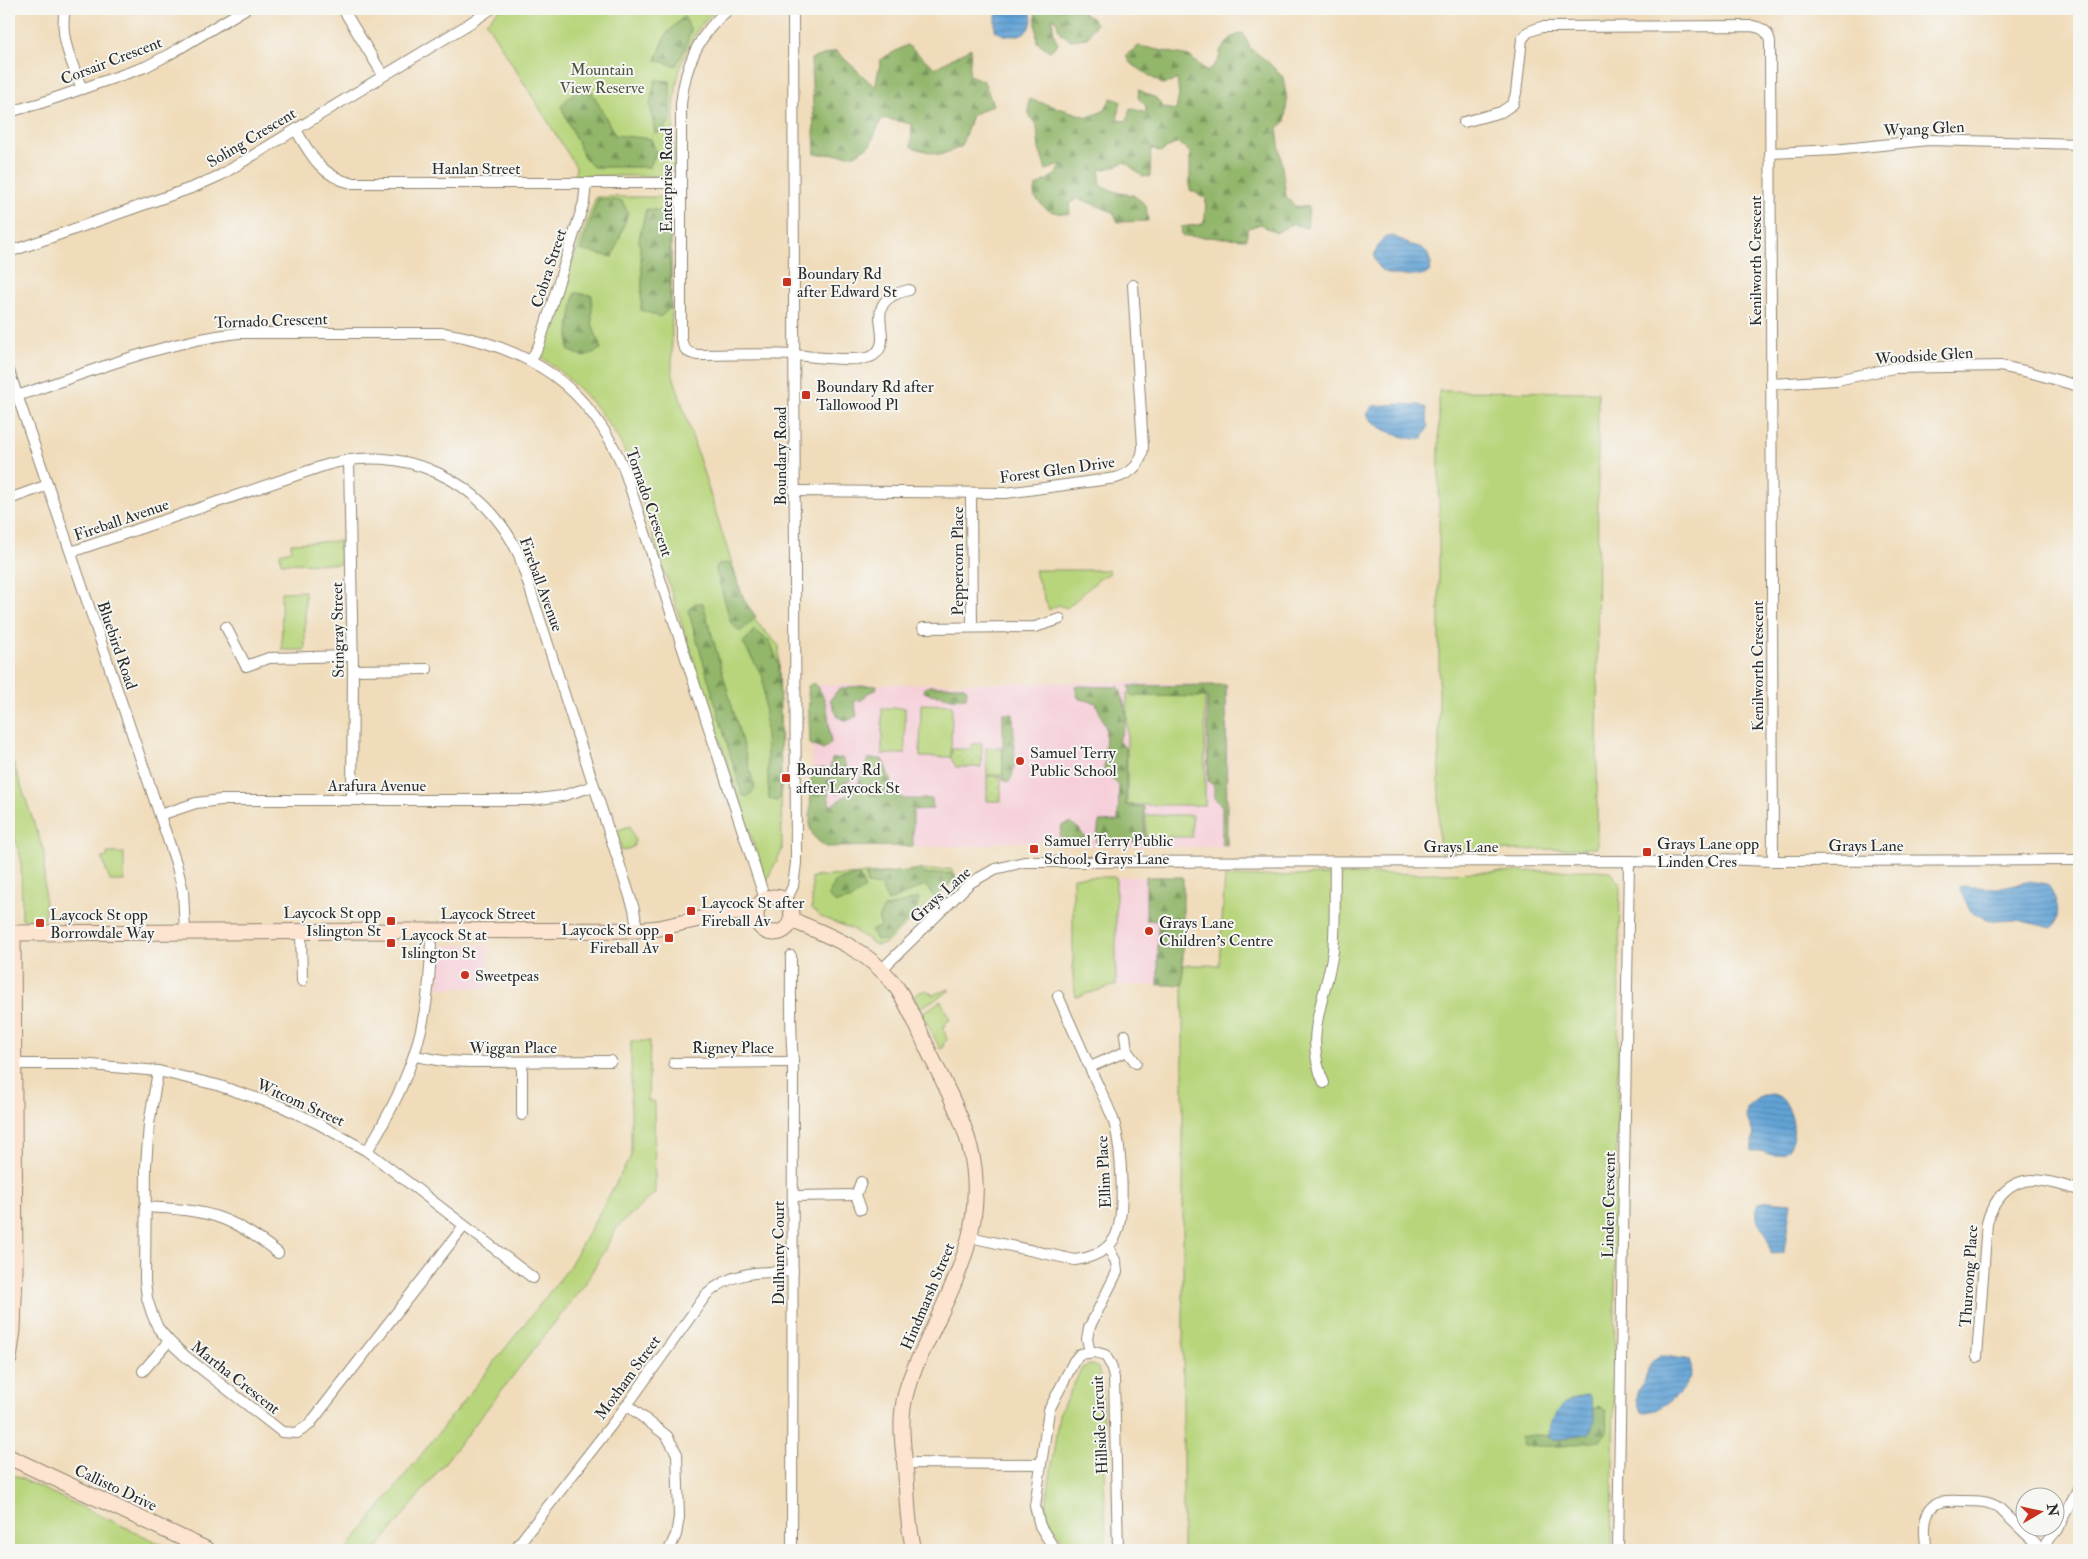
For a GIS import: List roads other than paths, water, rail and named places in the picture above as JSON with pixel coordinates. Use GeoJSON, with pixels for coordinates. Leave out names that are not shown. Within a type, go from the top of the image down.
{"type":"FeatureCollection","features":[{"type":"Feature","properties":{"kind":"street"},"geometry":{"type":"LineString","coordinates":[[65,9],[63,24],[65,40],[82,89]]}},
{"type":"Feature","properties":{"kind":"street","name":"Corsair Crescent"},"geometry":{"type":"LineString","coordinates":[[9,112],[82,89],[157,61],[245,9]]}},
{"type":"Feature","properties":{"kind":"street"},"geometry":{"type":"LineString","coordinates":[[342,9],[383,75]]}},
{"type":"Feature","properties":{"kind":"street","name":"Soling Crescent"},"geometry":{"type":"LineString","coordinates":[[9,252],[203,183],[230,170],[491,9]]}},
{"type":"Feature","properties":{"kind":"street","name":"Enterprise Road"},"geometry":{"type":"LineString","coordinates":[[729,9],[700,40],[685,76],[681,104],[681,339],[683,348],[690,354],[794,355]]}},
{"type":"Feature","properties":{"kind":"street","name":"Boundary Road"},"geometry":{"type":"LineString","coordinates":[[786,901],[794,886],[796,863],[793,9]]}},
{"type":"Feature","properties":{"kind":"street","name":"Kenilworth Crescent"},"geometry":{"type":"LineString","coordinates":[[1464,122],[1501,112],[1513,104],[1522,39],[1532,29],[1550,27],[1752,26],[1765,30],[1770,42],[1773,861]]}},
{"type":"Feature","properties":{"kind":"street","name":"Hanlan Street"},"geometry":{"type":"LineString","coordinates":[[296,130],[320,167],[334,178],[351,183],[681,183]]}},
{"type":"Feature","properties":{"kind":"street","name":"Wyang Glen"},"geometry":{"type":"LineString","coordinates":[[1770,153],[1834,150],[1928,140],[2079,144]]}},
{"type":"Feature","properties":{"kind":"street","name":"Cobra Street"},"geometry":{"type":"LineString","coordinates":[[531,360],[539,344],[584,202],[586,183]]}},
{"type":"Feature","properties":{"kind":"street","name":"Forest Glen Drive"},"geometry":{"type":"LineString","coordinates":[[795,491],[1013,493],[1116,478],[1128,473],[1138,463],[1143,453],[1133,285]]}},
{"type":"Feature","properties":{"kind":"street"},"geometry":{"type":"LineString","coordinates":[[794,355],[835,359],[864,359],[873,356],[878,352],[880,344],[883,303],[893,294],[909,290]]}},
{"type":"Feature","properties":{"kind":"street","name":"Tornado Crescent"},"geometry":{"type":"LineString","coordinates":[[18,396],[176,344],[206,337],[238,333],[444,334],[473,338],[504,348],[531,360],[572,390],[600,421],[614,445],[630,488],[765,899]]}},
{"type":"Feature","properties":{"kind":"street","name":"Woodside Glen"},"geometry":{"type":"LineString","coordinates":[[1771,384],[1837,380],[1894,368],[2000,366],[2078,386]]}},
{"type":"Feature","properties":{"kind":"street","name":"Bluebird Road"},"geometry":{"type":"LineString","coordinates":[[9,371],[180,878],[184,904],[184,932]]}},
{"type":"Feature","properties":{"kind":"street","name":"Fireball Avenue"},"geometry":{"type":"LineString","coordinates":[[71,552],[323,466],[349,460],[371,458],[394,460],[432,470],[465,487],[484,503],[499,520],[511,539],[523,565],[634,909],[637,930]]}},
{"type":"Feature","properties":{"kind":"street","name":"Stingray Street"},"geometry":{"type":"LineString","coordinates":[[349,460],[352,800]]}},
{"type":"Feature","properties":{"kind":"street"},"geometry":{"type":"LineString","coordinates":[[9,499],[48,486]]}},
{"type":"Feature","properties":{"kind":"street","name":"Peppercorn Place"},"geometry":{"type":"LineString","coordinates":[[971,494],[972,628]]}},
{"type":"Feature","properties":{"kind":"street","name":"Peppercorn Place"},"geometry":{"type":"LineString","coordinates":[[923,628],[1035,627],[1060,619]]}},
{"type":"Feature","properties":{"kind":"street"},"geometry":{"type":"LineString","coordinates":[[226,627],[246,666],[269,658],[352,656]]}},
{"type":"Feature","properties":{"kind":"street"},"geometry":{"type":"LineString","coordinates":[[352,670],[428,669]]}},
{"type":"Feature","properties":{"kind":"street","name":"Arafura Avenue"},"geometry":{"type":"LineString","coordinates":[[160,815],[196,803],[221,800],[531,800],[562,796],[594,786]]}},
{"type":"Feature","properties":{"kind":"street","name":"Grays Lane"},"geometry":{"type":"LineString","coordinates":[[882,969],[970,883],[995,869],[1010,865],[1039,862],[1629,861],[1688,863],[1719,859],[1773,861],[2079,860]]}},
{"type":"Feature","properties":{"kind":"street","name":"Linden Crescent"},"geometry":{"type":"LineString","coordinates":[[1618,1550],[1629,861]]}},
{"type":"Feature","properties":{"kind":"street"},"geometry":{"type":"LineString","coordinates":[[1324,1083],[1316,1064],[1315,1033],[1320,1001],[1332,953],[1335,862]]}},
{"type":"Feature","properties":{"kind":"street"},"geometry":{"type":"LineString","coordinates":[[776,897],[786,901],[790,907],[791,920],[788,926],[778,932],[767,931],[758,923],[756,912],[765,899],[776,897]]}},
{"type":"Feature","properties":{"kind":"street","name":"Laycock Street"},"geometry":{"type":"LineString","coordinates":[[11,933],[637,930],[659,928],[726,913],[756,912]]}},
{"type":"Feature","properties":{"kind":"street","name":"Hindmarsh Street"},"geometry":{"type":"LineString","coordinates":[[791,920],[859,951],[882,969],[908,1007],[957,1111],[972,1158],[975,1192],[974,1217],[970,1237],[962,1265],[906,1390],[902,1421],[908,1516],[914,1550]]}},
{"type":"Feature","properties":{"kind":"street"},"geometry":{"type":"LineString","coordinates":[[367,1151],[390,1113],[415,1056],[431,970],[431,931]]}},
{"type":"Feature","properties":{"kind":"street"},"geometry":{"type":"LineString","coordinates":[[301,932],[302,981]]}},
{"type":"Feature","properties":{"kind":"street"},"geometry":{"type":"LineString","coordinates":[[9,1359],[13,1330],[15,1278],[11,933]]}},
{"type":"Feature","properties":{"kind":"street","name":"Dulhunty Court"},"geometry":{"type":"LineString","coordinates":[[791,956],[792,1005],[790,1029],[793,1062],[792,1550]]}},
{"type":"Feature","properties":{"kind":"street","name":"Ellim Place"},"geometry":{"type":"LineString","coordinates":[[1058,996],[1110,1111],[1120,1151],[1119,1225],[1108,1247]]}},
{"type":"Feature","properties":{"kind":"street"},"geometry":{"type":"LineString","coordinates":[[1125,1035],[1127,1051],[1136,1064]]}},
{"type":"Feature","properties":{"kind":"street"},"geometry":{"type":"LineString","coordinates":[[1090,1067],[1127,1051]]}},
{"type":"Feature","properties":{"kind":"street","name":"Wiggan Place"},"geometry":{"type":"LineString","coordinates":[[415,1056],[443,1061],[611,1061]]}},
{"type":"Feature","properties":{"kind":"street"},"geometry":{"type":"LineString","coordinates":[[522,1062],[522,1115]]}},
{"type":"Feature","properties":{"kind":"street","name":"Rigney Place"},"geometry":{"type":"LineString","coordinates":[[674,1063],[793,1062]]}},
{"type":"Feature","properties":{"kind":"street","name":"Witcom Street"},"geometry":{"type":"LineString","coordinates":[[14,1064],[97,1065],[158,1071],[218,1084],[266,1100],[317,1123],[367,1151],[533,1278]]}},
{"type":"Feature","properties":{"kind":"street","name":"Martha Crescent"},"geometry":{"type":"LineString","coordinates":[[158,1071],[148,1132],[145,1207],[147,1298],[155,1322],[169,1341],[184,1356],[278,1429],[289,1433],[301,1431],[309,1425],[464,1226]]}},
{"type":"Feature","properties":{"kind":"street","name":"Thuroong Place"},"geometry":{"type":"LineString","coordinates":[[1977,1357],[1987,1223],[1995,1203],[2010,1188],[2027,1180],[2044,1181],[2079,1190]]}},
{"type":"Feature","properties":{"kind":"street"},"geometry":{"type":"LineString","coordinates":[[860,1182],[856,1195],[861,1209]]}},
{"type":"Feature","properties":{"kind":"street"},"geometry":{"type":"LineString","coordinates":[[793,1196],[856,1195]]}},
{"type":"Feature","properties":{"kind":"street"},"geometry":{"type":"LineString","coordinates":[[145,1207],[188,1209],[222,1218],[248,1230],[278,1253]]}},
{"type":"Feature","properties":{"kind":"street"},"geometry":{"type":"LineString","coordinates":[[970,1237],[1075,1260],[1088,1258],[1108,1247],[1116,1262],[1117,1272],[1089,1328],[1087,1339],[1090,1352]]}},
{"type":"Feature","properties":{"kind":"street","name":"Moxham Street"},"geometry":{"type":"LineString","coordinates":[[514,1550],[626,1405],[694,1310],[714,1287],[733,1277],[744,1274],[793,1271]]}},
{"type":"Feature","properties":{"kind":"street"},"geometry":{"type":"LineString","coordinates":[[143,1372],[169,1341]]}},
{"type":"Feature","properties":{"kind":"street","name":"Hillside Circuit"},"geometry":{"type":"LineString","coordinates":[[1055,1550],[1040,1526],[1035,1512],[1048,1416],[1053,1400],[1077,1357],[1080,1354],[1090,1352],[1101,1353],[1105,1356],[1111,1365],[1114,1378],[1118,1550]]}},
{"type":"Feature","properties":{"kind":"street"},"geometry":{"type":"LineString","coordinates":[[626,1405],[667,1436],[677,1454],[679,1517],[676,1535],[669,1550]]}},
{"type":"Feature","properties":{"kind":"street","name":"Callisto Drive"},"geometry":{"type":"LineString","coordinates":[[9,1457],[208,1550]]}},
{"type":"Feature","properties":{"kind":"street"},"geometry":{"type":"LineString","coordinates":[[905,1463],[1040,1464]]}},
{"type":"Feature","properties":{"kind":"street"},"geometry":{"type":"LineString","coordinates":[[1927,1550],[1927,1515],[1934,1506],[1944,1501],[1977,1501],[1996,1505],[2042,1549],[2056,1531],[2079,1487]]}},
{"type":"Feature","properties":{"kind":"water"},"geometry":{"type":"Polygon","coordinates":[[[999,9],[1029,9],[1032,17],[1031,24],[1023,33],[1016,36],[1002,34],[995,30],[995,19],[999,9]]]}},
{"type":"Feature","properties":{"kind":"water"},"geometry":{"type":"Polygon","coordinates":[[[1393,236],[1424,250],[1431,264],[1430,271],[1425,275],[1402,276],[1382,270],[1374,256],[1379,243],[1386,237],[1393,236]]]}},
{"type":"Feature","properties":{"kind":"water"},"geometry":{"type":"Polygon","coordinates":[[[1419,405],[1426,408],[1428,427],[1423,438],[1409,438],[1392,433],[1376,424],[1367,414],[1373,406],[1419,405]]]}},
{"type":"Feature","properties":{"kind":"water"},"geometry":{"type":"Polygon","coordinates":[[[2030,881],[2048,884],[2054,896],[2058,911],[2052,928],[2018,920],[1993,921],[1972,913],[1961,893],[1960,886],[1997,888],[2030,881]]]}},
{"type":"Feature","properties":{"kind":"water"},"geometry":{"type":"Polygon","coordinates":[[[1769,1094],[1779,1096],[1785,1102],[1792,1118],[1792,1143],[1782,1154],[1777,1155],[1751,1151],[1754,1135],[1746,1116],[1747,1107],[1758,1098],[1769,1094]]]}},
{"type":"Feature","properties":{"kind":"water"},"geometry":{"type":"Polygon","coordinates":[[[1769,1201],[1791,1203],[1784,1252],[1771,1253],[1767,1236],[1757,1218],[1756,1209],[1758,1203],[1769,1201]]]}},
{"type":"Feature","properties":{"kind":"water"},"geometry":{"type":"Polygon","coordinates":[[[1659,1356],[1690,1360],[1692,1369],[1684,1387],[1668,1403],[1649,1412],[1641,1412],[1637,1401],[1638,1388],[1642,1385],[1649,1367],[1659,1356]]]}},
{"type":"Feature","properties":{"kind":"water"},"geometry":{"type":"Polygon","coordinates":[[[1587,1395],[1591,1398],[1594,1416],[1589,1433],[1564,1439],[1549,1438],[1551,1422],[1559,1409],[1572,1399],[1587,1395]]]}},
{"type":"Feature","properties":{"kind":"place","name":"Boundary Rd after Edward St"},"geometry":{"type":"Point","coordinates":[787,282]}},
{"type":"Feature","properties":{"kind":"place","name":"Boundary Rd after Tallowood Pl"},"geometry":{"type":"Point","coordinates":[806,395]}},
{"type":"Feature","properties":{"kind":"place","name":"Samuel Terry Public School"},"geometry":{"type":"Point","coordinates":[1020,761]}},
{"type":"Feature","properties":{"kind":"place","name":"Boundary Rd after Laycock St"},"geometry":{"type":"Point","coordinates":[786,778]}},
{"type":"Feature","properties":{"kind":"place","name":"Samuel Terry Public School, Grays Lane"},"geometry":{"type":"Point","coordinates":[1034,849]}},
{"type":"Feature","properties":{"kind":"place","name":"Grays Lane opp Linden Cres"},"geometry":{"type":"Point","coordinates":[1647,852]}},
{"type":"Feature","properties":{"kind":"place","name":"Laycock St after Fireball Av"},"geometry":{"type":"Point","coordinates":[691,911]}},
{"type":"Feature","properties":{"kind":"place","name":"Laycock St opp Islington St"},"geometry":{"type":"Point","coordinates":[391,921]}},
{"type":"Feature","properties":{"kind":"place","name":"Laycock St opp Borrowdale Way"},"geometry":{"type":"Point","coordinates":[40,923]}},
{"type":"Feature","properties":{"kind":"place","name":"Grays Lane Children's Centre"},"geometry":{"type":"Point","coordinates":[1149,931]}},
{"type":"Feature","properties":{"kind":"place","name":"Laycock St opp Fireball Av"},"geometry":{"type":"Point","coordinates":[669,938]}},
{"type":"Feature","properties":{"kind":"place","name":"Laycock St at Islington St"},"geometry":{"type":"Point","coordinates":[391,943]}},
{"type":"Feature","properties":{"kind":"place","name":"Sweetpeas"},"geometry":{"type":"Point","coordinates":[465,975]}},
{"type":"Feature","properties":{"kind":"park label","name":"Mountain View Reserve"},"geometry":{"type":"Point","coordinates":[602,78]}}]}
